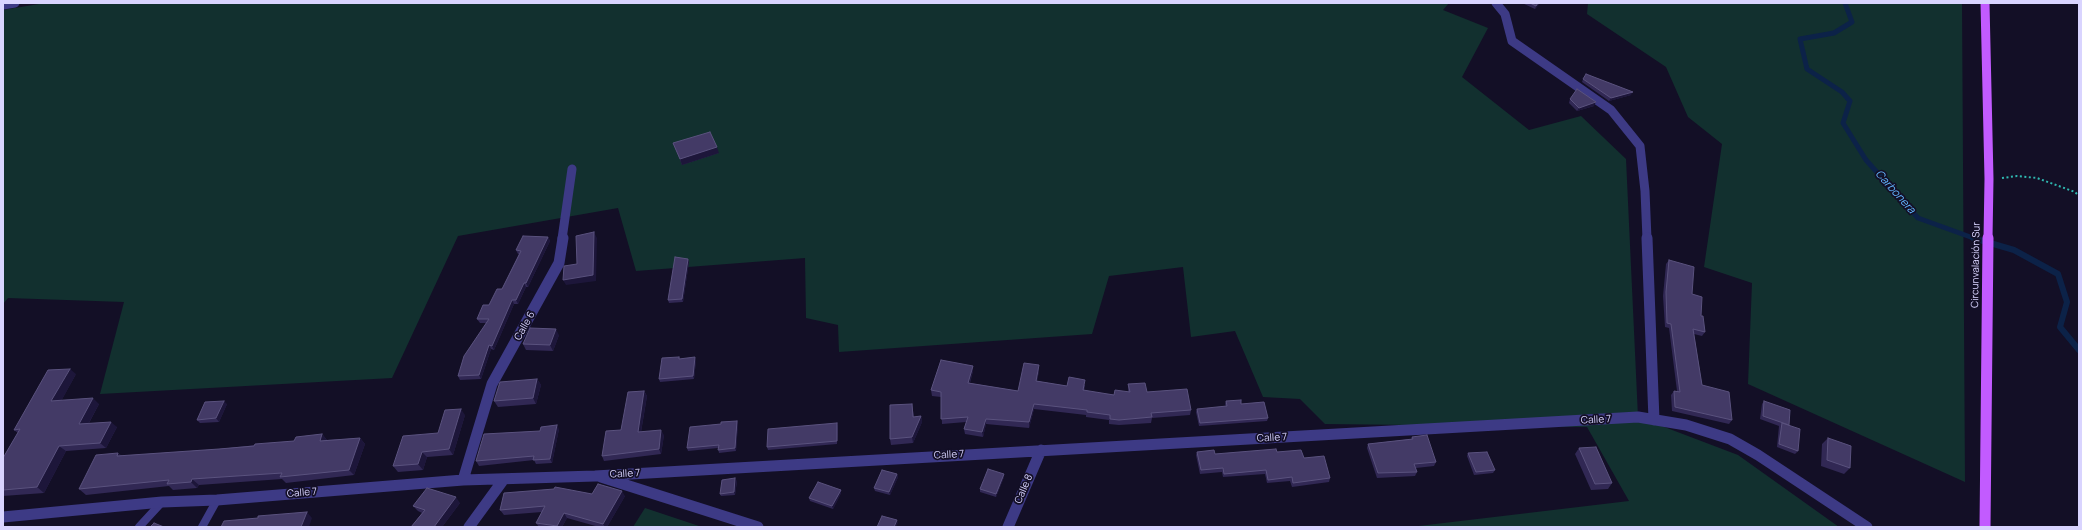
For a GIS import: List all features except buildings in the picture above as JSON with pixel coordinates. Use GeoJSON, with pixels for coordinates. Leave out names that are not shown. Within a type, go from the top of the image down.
{"type":"FeatureCollection","features":[{"type":"Feature","properties":{"kind":"main road","name":"Circunvalación Sur"},"geometry":{"type":"LineString","coordinates":[[1985,3],[1989,179],[1985,527]]}},
{"type":"Feature","properties":{"kind":"street"},"geometry":{"type":"LineString","coordinates":[[3,5],[15,3]]}},
{"type":"Feature","properties":{"kind":"street"},"geometry":{"type":"LineString","coordinates":[[1496,3],[1504,14],[1512,41],[1611,110],[1640,146],[1645,191],[1654,420]]}},
{"type":"Feature","properties":{"kind":"street","name":"Calle 6"},"geometry":{"type":"LineString","coordinates":[[463,480],[492,384],[559,263],[572,169]]}},
{"type":"Feature","properties":{"kind":"street","name":"Calle 7"},"geometry":{"type":"LineString","coordinates":[[3,517],[162,502],[217,500],[463,480],[595,476],[1638,417],[1686,425],[1730,439],[1758,455],[1867,527]]}},
{"type":"Feature","properties":{"kind":"street","name":"Calle 8"},"geometry":{"type":"LineString","coordinates":[[1008,527],[1041,450]]}},
{"type":"Feature","properties":{"kind":"street"},"geometry":{"type":"LineString","coordinates":[[595,476],[758,527]]}},
{"type":"Feature","properties":{"kind":"street"},"geometry":{"type":"LineString","coordinates":[[469,527],[504,478]]}},
{"type":"Feature","properties":{"kind":"lane"},"geometry":{"type":"LineString","coordinates":[[202,527],[217,500]]}},
{"type":"Feature","properties":{"kind":"lane"},"geometry":{"type":"LineString","coordinates":[[139,527],[162,502]]}},
{"type":"Feature","properties":{"kind":"path"},"geometry":{"type":"LineString","coordinates":[[1989,179],[2017,176],[2037,178],[2075,192],[2079,196]]}},
{"type":"Feature","properties":{"kind":"green space"},"geometry":{"type":"Polygon","coordinates":[[[45,3],[1449,3],[1443,10],[1488,28],[1462,77],[1529,130],[1581,116],[1626,159],[1638,417],[1738,455],[1839,527],[1410,527],[1629,501],[1587,427],[1325,424],[1300,399],[1263,397],[1235,331],[1191,337],[1183,267],[1109,276],[1092,334],[839,352],[838,325],[806,318],[805,258],[636,271],[618,208],[458,236],[392,378],[100,394],[124,302],[8,298],[3,304],[3,10],[45,3]]]}},
{"type":"Feature","properties":{"kind":"green space"},"geometry":{"type":"Polygon","coordinates":[[[1588,3],[1962,3],[1965,482],[1748,384],[1752,283],[1704,267],[1722,144],[1688,117],[1666,67],[1587,14],[1588,3]]]}},
{"type":"Feature","properties":{"kind":"green space"},"geometry":{"type":"Polygon","coordinates":[[[645,508],[702,527],[633,527],[645,508]]]}},
{"type":"Feature","properties":{"kind":"waterway","name":"Carbonera"},"geometry":{"type":"LineString","coordinates":[[1845,3],[1852,22],[1834,33],[1800,39],[1807,69],[1842,92],[1850,101],[1843,123],[1866,160],[1918,218],[1974,238]]}},
{"type":"Feature","properties":{"kind":"waterway","name":"Carbonera"},"geometry":{"type":"LineString","coordinates":[[1974,238],[2014,250],[2058,274],[2067,302],[2060,327],[2079,350]]}}]}
